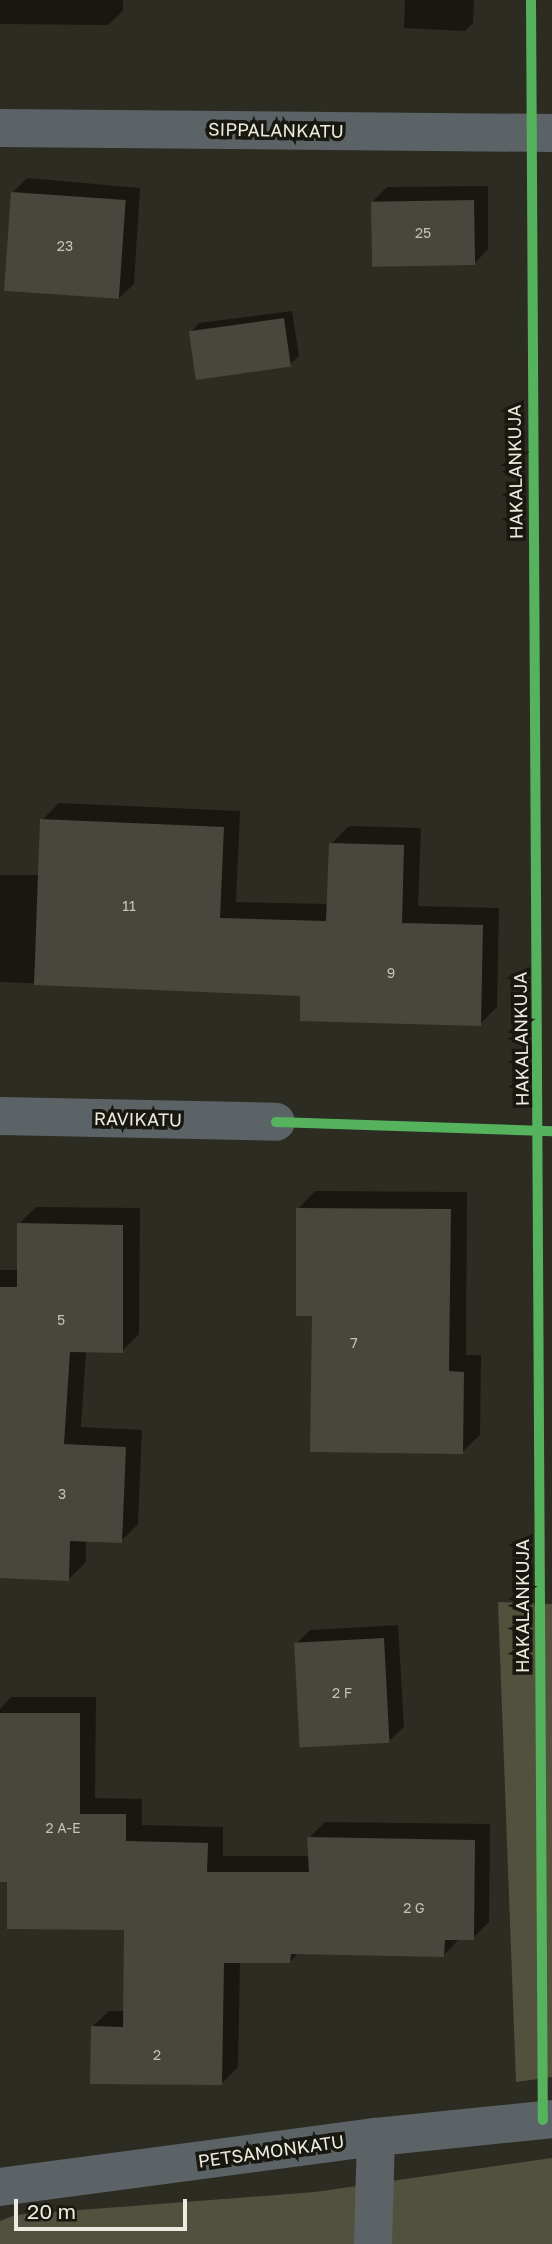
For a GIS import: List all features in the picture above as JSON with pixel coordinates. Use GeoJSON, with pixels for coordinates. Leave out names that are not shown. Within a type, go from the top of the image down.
{"type":"FeatureCollection","features":[{"type":"Feature","properties":{"kind":"street","name":"SIPPALANKATU"},"geometry":{"type":"LineString","coordinates":[[0,128],[552,133]]}},
{"type":"Feature","properties":{"kind":"street","name":"RAVIKATU"},"geometry":{"type":"LineString","coordinates":[[0,1116],[275,1122]]}},
{"type":"Feature","properties":{"kind":"street","name":"PETSAMONKATU"},"geometry":{"type":"LineString","coordinates":[[0,2187],[376,2137],[547,2120]]}},
{"type":"Feature","properties":{"kind":"street"},"geometry":{"type":"LineString","coordinates":[[373,2244],[376,2137]]}},
{"type":"Feature","properties":{"kind":"shaded area"},"geometry":{"type":"Polygon","coordinates":[[[498,1602],[552,1604],[552,2077],[516,2082],[498,1602]]]}},
{"type":"Feature","properties":{"kind":"shaded area"},"geometry":{"type":"Polygon","coordinates":[[[552,2158],[552,2244],[0,2244],[0,2221],[15,2215],[315,2192],[552,2158]]]}},
{"type":"Feature","properties":{"kind":"building"},"geometry":{"type":"Polygon","coordinates":[[[11,192],[126,200],[119,299],[4,291],[11,192]]]}},
{"type":"Feature","properties":{"kind":"building"},"geometry":{"type":"Polygon","coordinates":[[[474,200],[475,265],[372,267],[371,202],[474,200]]]}},
{"type":"Feature","properties":{"kind":"building"},"geometry":{"type":"Polygon","coordinates":[[[284,318],[291,367],[196,380],[189,331],[284,318]]]}},
{"type":"Feature","properties":{"kind":"building"},"geometry":{"type":"Polygon","coordinates":[[[40,819],[224,827],[220,918],[326,921],[329,843],[404,845],[402,923],[483,925],[481,1026],[300,1021],[300,996],[34,985],[40,819]]]}},
{"type":"Feature","properties":{"kind":"building"},"geometry":{"type":"Polygon","coordinates":[[[296,1208],[451,1209],[449,1371],[464,1372],[463,1454],[310,1452],[312,1316],[296,1316],[296,1208]]]}},
{"type":"Feature","properties":{"kind":"building"},"geometry":{"type":"Polygon","coordinates":[[[17,1223],[123,1225],[123,1353],[70,1352],[64,1444],[126,1447],[122,1543],[70,1541],[69,1581],[0,1578],[0,1287],[17,1287],[17,1223]]]}},
{"type":"Feature","properties":{"kind":"building"},"geometry":{"type":"Polygon","coordinates":[[[384,1638],[389,1743],[300,1748],[294,1643],[384,1638]]]}},
{"type":"Feature","properties":{"kind":"building"},"geometry":{"type":"Polygon","coordinates":[[[0,1713],[80,1713],[80,1814],[126,1814],[126,1841],[208,1843],[207,1872],[309,1872],[307,1837],[475,1840],[474,1940],[445,1940],[444,1957],[291,1954],[290,1963],[224,1963],[222,2085],[90,2084],[91,2026],[123,2027],[124,1930],[7,1929],[7,1882],[0,1882],[0,1713]]]}},
{"type":"Feature","properties":{"kind":"cycle path","name":"HAKALANKUJA"},"geometry":{"type":"LineString","coordinates":[[531,0],[543,2120]]}},
{"type":"Feature","properties":{"kind":"cycle path"},"geometry":{"type":"LineString","coordinates":[[276,1122],[552,1131]]}}]}
